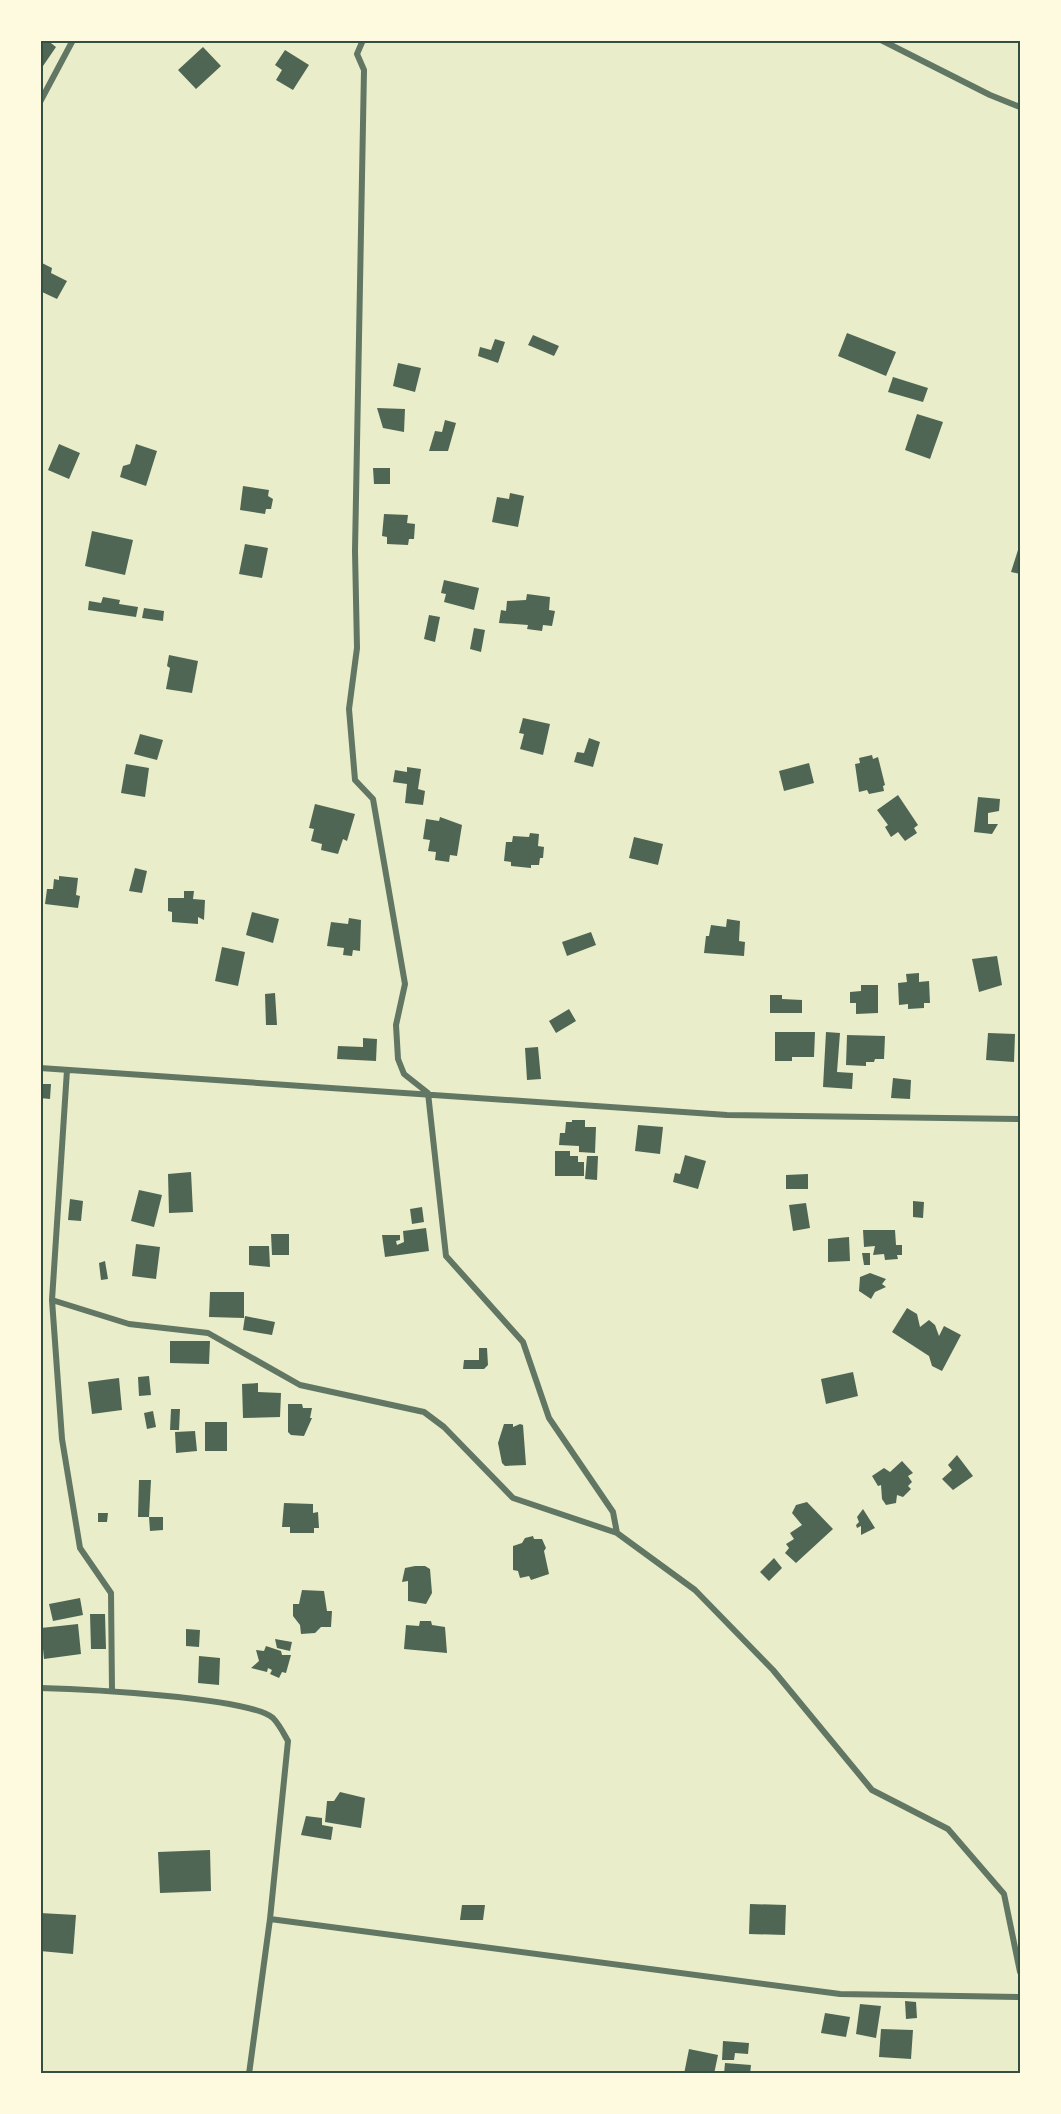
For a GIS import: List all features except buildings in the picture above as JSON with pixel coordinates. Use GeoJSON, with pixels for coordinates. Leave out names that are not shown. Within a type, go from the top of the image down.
{"type":"FeatureCollection","features":[{"type":"Feature","properties":{"kind":"street"},"geometry":{"type":"LineString","coordinates":[[40,102],[73,40]]}},
{"type":"Feature","properties":{"kind":"street"},"geometry":{"type":"LineString","coordinates":[[363,40],[357,54],[364,70],[355,551],[357,648],[349,709],[355,780],[373,799],[405,984],[396,1025],[398,1059],[404,1074],[428,1093],[446,1256],[523,1342],[549,1418],[613,1512],[617,1533]]}},
{"type":"Feature","properties":{"kind":"street"},"geometry":{"type":"LineString","coordinates":[[881,40],[990,95],[1020,107]]}},
{"type":"Feature","properties":{"kind":"street"},"geometry":{"type":"LineString","coordinates":[[40,1068],[727,1114],[1020,1119]]}},
{"type":"Feature","properties":{"kind":"street"},"geometry":{"type":"LineString","coordinates":[[67,1070],[52,1299],[62,1439],[80,1548],[111,1593],[112,1690]]}},
{"type":"Feature","properties":{"kind":"street"},"geometry":{"type":"LineString","coordinates":[[52,1299],[129,1324],[208,1333],[300,1385],[424,1412],[444,1427],[513,1498],[617,1533],[695,1590],[711,1606],[773,1670],[872,1790],[948,1829],[1004,1894],[1020,1972]]}},
{"type":"Feature","properties":{"kind":"street"},"geometry":{"type":"LineString","coordinates":[[40,1688],[112,1690],[249,1708],[272,1718],[288,1741],[270,1919],[249,2073]]}},
{"type":"Feature","properties":{"kind":"street"},"geometry":{"type":"LineString","coordinates":[[270,1919],[840,1994],[1020,1997]]}}]}
